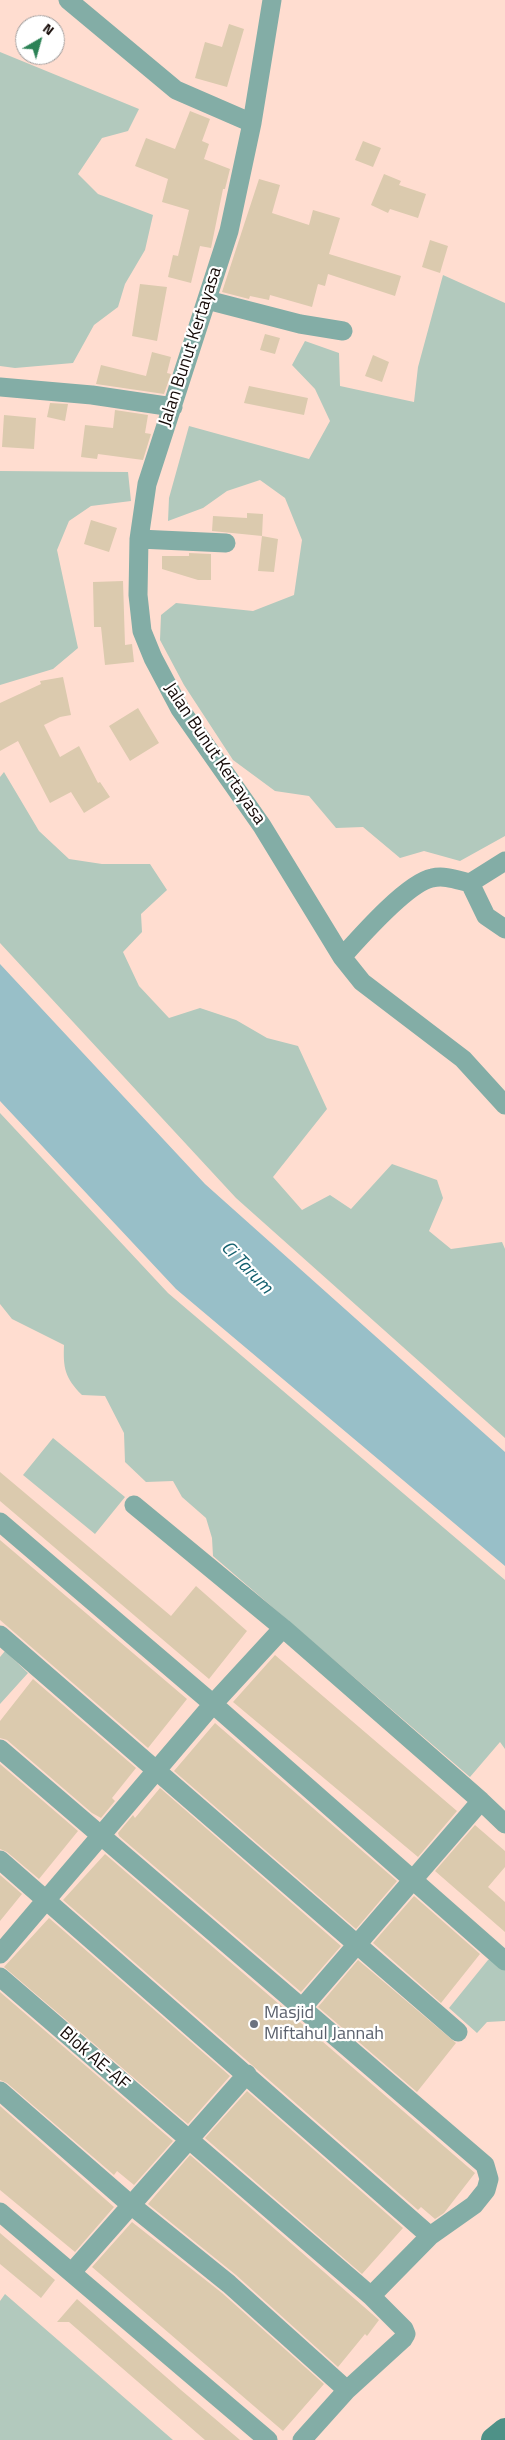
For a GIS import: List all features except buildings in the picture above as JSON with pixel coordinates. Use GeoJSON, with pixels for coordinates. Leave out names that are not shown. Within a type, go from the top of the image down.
{"type":"FeatureCollection","features":[{"type":"Feature","properties":{"kind":"main road"},"geometry":{"type":"LineString","coordinates":[[494,2440],[505,2431]]}},
{"type":"Feature","properties":{"kind":"street"},"geometry":{"type":"LineString","coordinates":[[68,0],[176,90],[252,123]]}},
{"type":"Feature","properties":{"kind":"street","name":"Jalan Bunut Kertayasa"},"geometry":{"type":"LineString","coordinates":[[272,0],[252,123],[229,231],[147,484],[140,539],[138,595],[142,631],[153,658],[180,709],[267,833],[342,956],[362,982],[463,1059],[505,1105]]}},
{"type":"Feature","properties":{"kind":"street"},"geometry":{"type":"LineString","coordinates":[[207,300],[300,324],[343,331]]}},
{"type":"Feature","properties":{"kind":"street"},"geometry":{"type":"LineString","coordinates":[[0,386],[92,395],[173,407]]}},
{"type":"Feature","properties":{"kind":"street"},"geometry":{"type":"LineString","coordinates":[[140,539],[226,543]]}},
{"type":"Feature","properties":{"kind":"street"},"geometry":{"type":"LineString","coordinates":[[342,956],[360,936],[418,883],[431,878],[445,877],[470,883],[505,861]]}},
{"type":"Feature","properties":{"kind":"street"},"geometry":{"type":"LineString","coordinates":[[470,883],[486,916],[505,928]]}},
{"type":"Feature","properties":{"kind":"street"},"geometry":{"type":"LineString","coordinates":[[134,1505],[283,1628],[481,1800],[505,1824]]}},
{"type":"Feature","properties":{"kind":"street"},"geometry":{"type":"LineString","coordinates":[[0,1522],[213,1704],[505,1961]]}},
{"type":"Feature","properties":{"kind":"street"},"geometry":{"type":"LineString","coordinates":[[0,1954],[213,1704],[283,1628]]}},
{"type":"Feature","properties":{"kind":"street"},"geometry":{"type":"LineString","coordinates":[[0,1635],[458,2032]]}},
{"type":"Feature","properties":{"kind":"street"},"geometry":{"type":"LineString","coordinates":[[0,1749],[485,2165],[489,2179],[486,2190],[474,2205],[430,2236],[370,2296]]}},
{"type":"Feature","properties":{"kind":"street"},"geometry":{"type":"LineString","coordinates":[[302,2008],[481,1800]]}},
{"type":"Feature","properties":{"kind":"street"},"geometry":{"type":"LineString","coordinates":[[0,1860],[430,2236]]}},
{"type":"Feature","properties":{"kind":"street","name":"Blok AE-AF"},"geometry":{"type":"LineString","coordinates":[[0,1978],[370,2296],[406,2334],[348,2390]]}},
{"type":"Feature","properties":{"kind":"street"},"geometry":{"type":"LineString","coordinates":[[72,2272],[247,2074]]}},
{"type":"Feature","properties":{"kind":"street"},"geometry":{"type":"LineString","coordinates":[[0,2091],[131,2205],[229,2284],[348,2390],[302,2440]]}},
{"type":"Feature","properties":{"kind":"street"},"geometry":{"type":"LineString","coordinates":[[0,2212],[268,2440]]}},
{"type":"Feature","properties":{"kind":"green space"},"geometry":{"type":"Polygon","coordinates":[[[0,52],[15,58],[15,65],[32,65],[139,109],[128,131],[102,138],[78,174],[98,194],[153,215],[145,250],[125,284],[118,307],[94,325],[73,363],[15,368],[0,366],[0,52]]]}},
{"type":"Feature","properties":{"kind":"green space"},"geometry":{"type":"Polygon","coordinates":[[[443,275],[505,303],[505,836],[460,861],[424,851],[400,858],[363,827],[336,828],[309,796],[275,791],[233,760],[184,685],[160,640],[161,615],[176,603],[253,611],[294,595],[302,540],[285,498],[260,480],[227,491],[203,508],[168,521],[169,498],[189,426],[309,459],[330,421],[315,389],[292,365],[305,341],[339,353],[340,386],[414,402],[418,367],[443,275]]]}},
{"type":"Feature","properties":{"kind":"green space"},"geometry":{"type":"Polygon","coordinates":[[[0,471],[128,472],[131,501],[91,506],[69,521],[57,550],[78,648],[53,669],[0,685],[0,471]]]}},
{"type":"Feature","properties":{"kind":"green space"},"geometry":{"type":"Polygon","coordinates":[[[4,772],[39,831],[69,859],[102,864],[150,864],[167,890],[141,914],[142,932],[123,952],[139,986],[169,1018],[200,1008],[236,1020],[267,1038],[298,1046],[327,1109],[273,1177],[302,1210],[330,1195],[351,1209],[392,1164],[437,1180],[443,1198],[429,1231],[451,1249],[502,1242],[505,1249],[505,1438],[236,1198],[0,943],[0,777],[4,772]]]}},
{"type":"Feature","properties":{"kind":"green space"},"geometry":{"type":"Polygon","coordinates":[[[0,1113],[168,1293],[505,1580],[505,1749],[500,1742],[470,1777],[213,1556],[212,1538],[206,1518],[182,1497],[173,1481],[146,1482],[125,1462],[124,1433],[105,1396],[82,1395],[76,1389],[66,1372],[64,1345],[12,1319],[0,1304],[0,1113]]]}},
{"type":"Feature","properties":{"kind":"green space"},"geometry":{"type":"Polygon","coordinates":[[[53,1438],[125,1497],[95,1534],[23,1475],[53,1438]]]}},
{"type":"Feature","properties":{"kind":"green space"},"geometry":{"type":"Polygon","coordinates":[[[5,1651],[28,1673],[0,1704],[0,1657],[5,1651]]]}},
{"type":"Feature","properties":{"kind":"green space"},"geometry":{"type":"Polygon","coordinates":[[[505,1955],[505,2021],[487,2022],[477,2033],[449,2008],[488,1960],[505,1955]]]}},
{"type":"Feature","properties":{"kind":"green space"},"geometry":{"type":"Polygon","coordinates":[[[5,2294],[173,2440],[0,2440],[0,2301],[5,2294]]]}},
{"type":"Feature","properties":{"kind":"water","name":"Ci Tarum"},"geometry":{"type":"Polygon","coordinates":[[[0,964],[205,1184],[505,1452],[505,1566],[176,1289],[0,1101],[0,964]]]}},
{"type":"Feature","properties":{"kind":"place","name":"Masjid Miftahul Jannah"},"geometry":{"type":"Point","coordinates":[254,2024]}}]}
